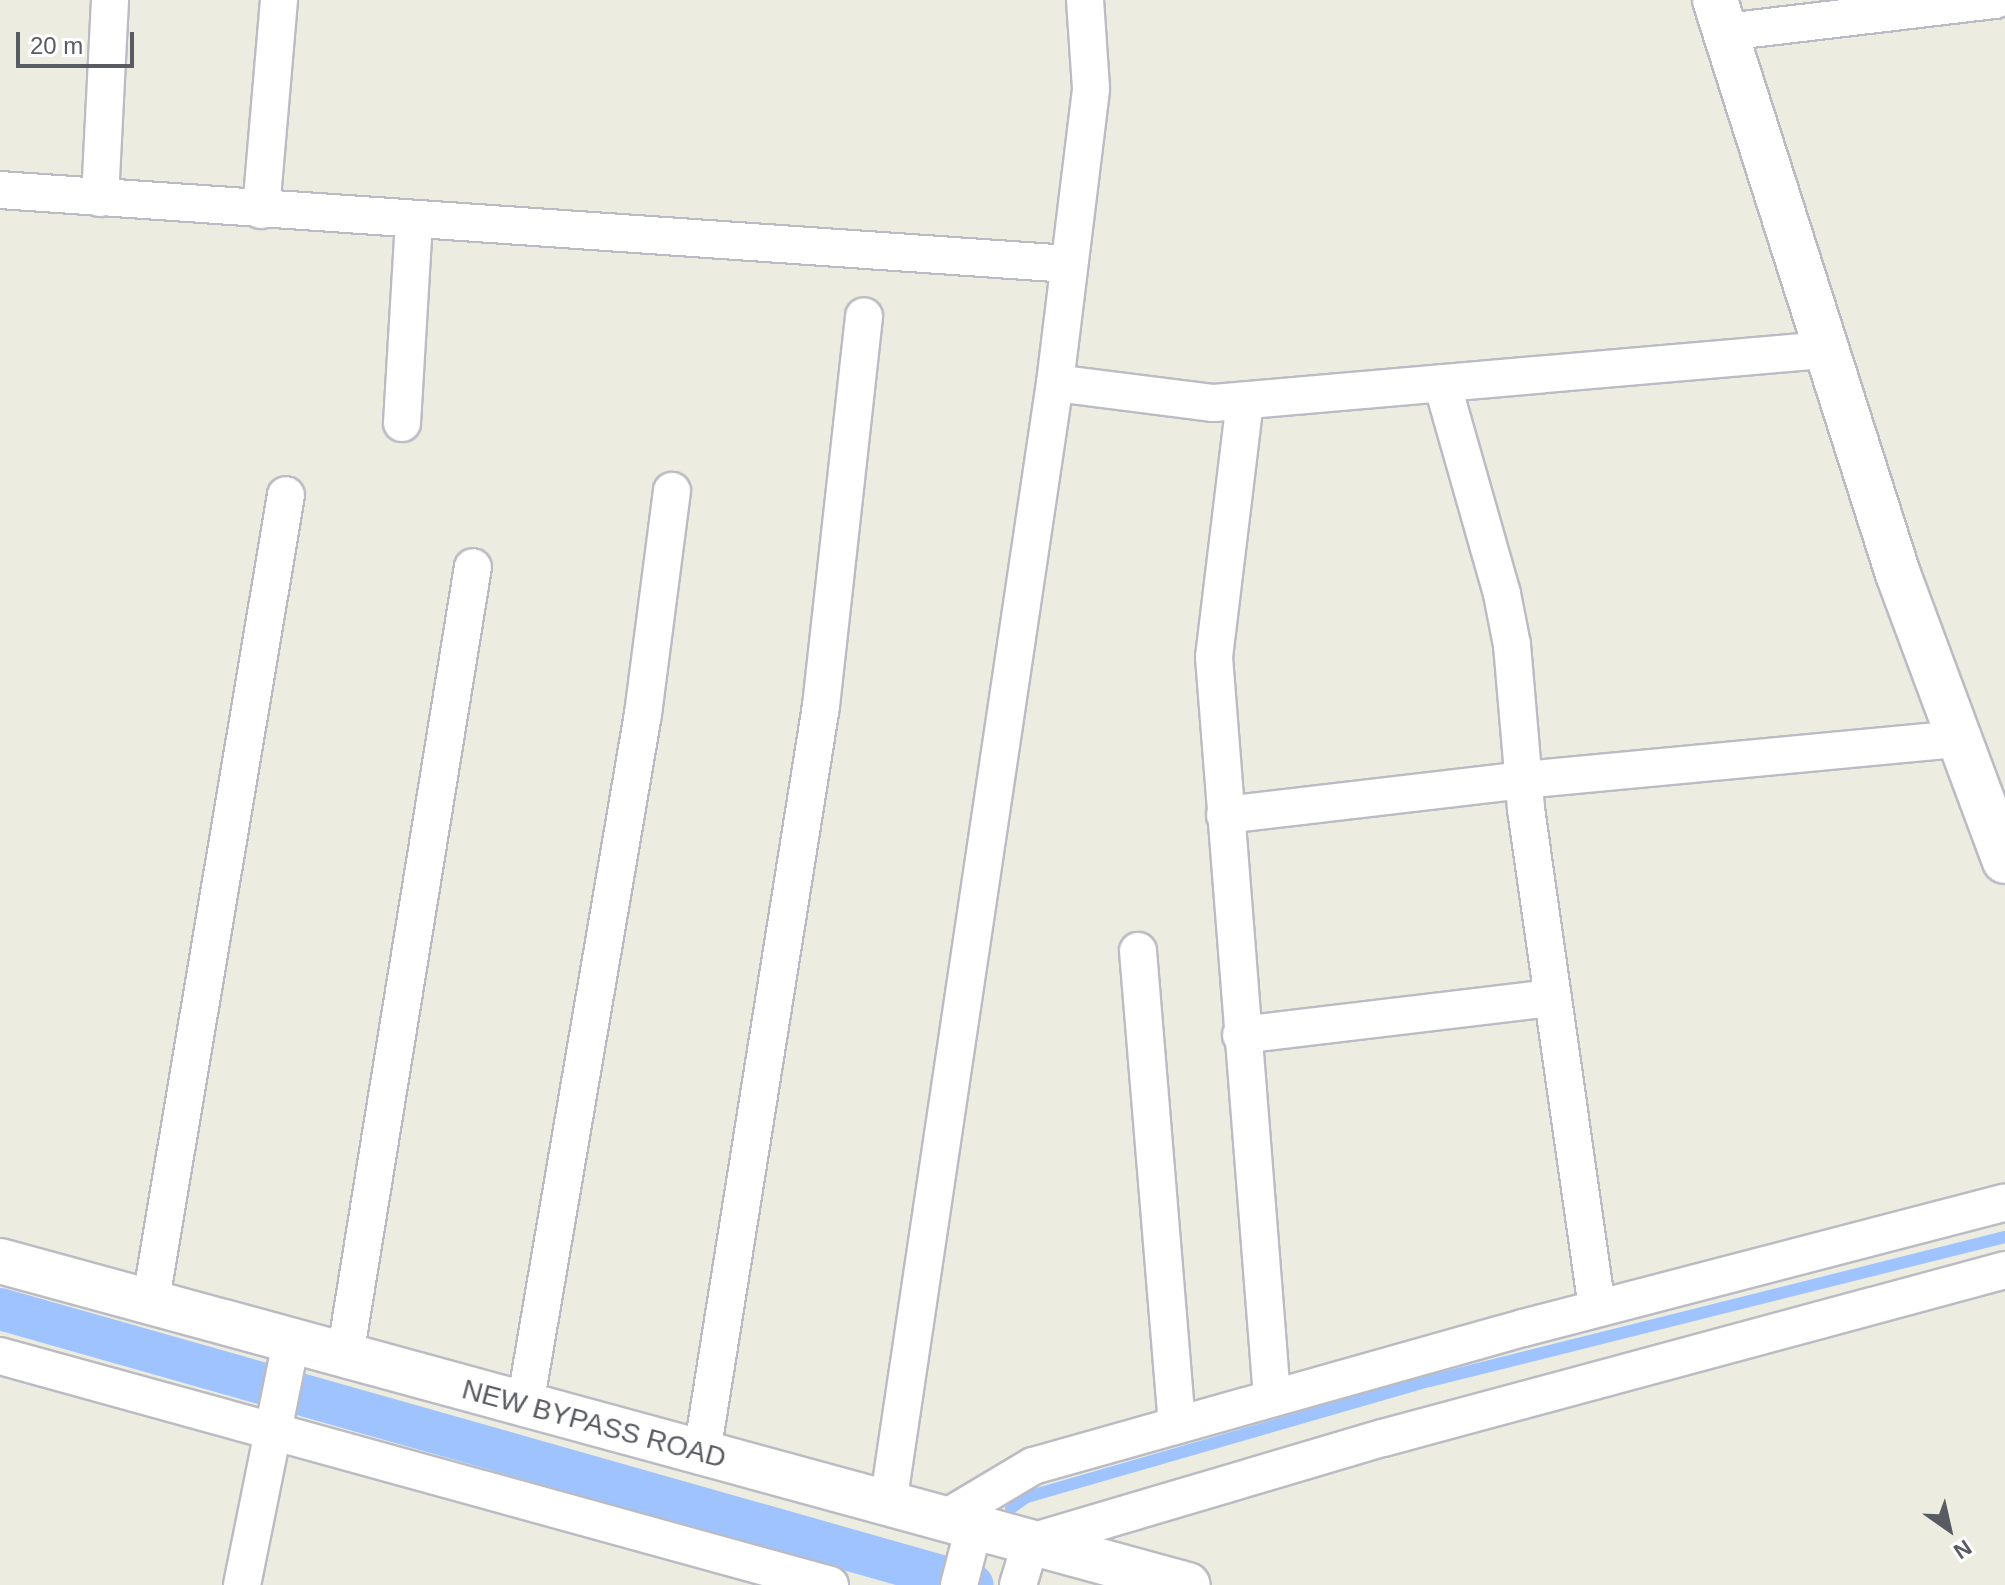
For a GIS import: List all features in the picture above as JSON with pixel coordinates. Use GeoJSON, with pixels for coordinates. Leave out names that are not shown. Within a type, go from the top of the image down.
{"type":"FeatureCollection","features":[{"type":"Feature","properties":{"kind":"main road"},"geometry":{"type":"LineString","coordinates":[[1720,16],[1823,350],[1959,739],[1992,791],[2005,861]]}},
{"type":"Feature","properties":{"kind":"main road","name":"NEW BYPASS ROAD"},"geometry":{"type":"LineString","coordinates":[[0,1261],[151,1299],[288,1360],[345,1356],[959,1523],[1022,1570],[1188,1585]]}},
{"type":"Feature","properties":{"kind":"street"},"geometry":{"type":"LineString","coordinates":[[100,198],[110,0]]}},
{"type":"Feature","properties":{"kind":"street"},"geometry":{"type":"LineString","coordinates":[[261,210],[279,0]]}},
{"type":"Feature","properties":{"kind":"street"},"geometry":{"type":"LineString","coordinates":[[888,1504],[1055,383],[1091,88],[1085,0]]}},
{"type":"Feature","properties":{"kind":"street"},"geometry":{"type":"LineString","coordinates":[[1720,16],[1995,0]]}},
{"type":"Feature","properties":{"kind":"street"},"geometry":{"type":"LineString","coordinates":[[0,190],[1069,264]]}},
{"type":"Feature","properties":{"kind":"street"},"geometry":{"type":"LineString","coordinates":[[402,423],[414,220]]}},
{"type":"Feature","properties":{"kind":"street"},"geometry":{"type":"LineString","coordinates":[[702,1453],[821,706],[864,316]]}},
{"type":"Feature","properties":{"kind":"street"},"geometry":{"type":"LineString","coordinates":[[1055,383],[1174,402],[1245,401],[1823,350]]}},
{"type":"Feature","properties":{"kind":"street"},"geometry":{"type":"LineString","coordinates":[[1442,383],[1502,594],[1553,998],[1597,1308]]}},
{"type":"Feature","properties":{"kind":"street"},"geometry":{"type":"LineString","coordinates":[[1245,401],[1214,657],[1241,1035],[1272,1398]]}},
{"type":"Feature","properties":{"kind":"street"},"geometry":{"type":"LineString","coordinates":[[525,1405],[643,714],[672,491]]}},
{"type":"Feature","properties":{"kind":"street"},"geometry":{"type":"LineString","coordinates":[[151,1299],[286,495]]}},
{"type":"Feature","properties":{"kind":"street"},"geometry":{"type":"LineString","coordinates":[[345,1356],[473,567]]}},
{"type":"Feature","properties":{"kind":"street"},"geometry":{"type":"LineString","coordinates":[[1225,815],[1524,780],[1959,739]]}},
{"type":"Feature","properties":{"kind":"street"},"geometry":{"type":"LineString","coordinates":[[1138,951],[1177,1425]]}},
{"type":"Feature","properties":{"kind":"street"},"geometry":{"type":"LineString","coordinates":[[1241,1035],[1553,998]]}},
{"type":"Feature","properties":{"kind":"street"},"geometry":{"type":"LineString","coordinates":[[960,1577],[959,1523],[1033,1466],[1597,1308],[2005,1202]]}},
{"type":"Feature","properties":{"kind":"street"},"geometry":{"type":"LineString","coordinates":[[1022,1570],[1383,1438],[2005,1270]]}},
{"type":"Feature","properties":{"kind":"street"},"geometry":{"type":"LineString","coordinates":[[0,1356],[276,1423],[830,1585]]}},
{"type":"Feature","properties":{"kind":"street"},"geometry":{"type":"LineString","coordinates":[[242,1585],[288,1360]]}},
{"type":"Feature","properties":{"kind":"waterway"},"geometry":{"type":"LineString","coordinates":[[1011,1508],[1027,1497],[1430,1381],[2005,1237]]}},
{"type":"Feature","properties":{"kind":"waterway"},"geometry":{"type":"LineString","coordinates":[[0,1309],[973,1585]]}}]}
